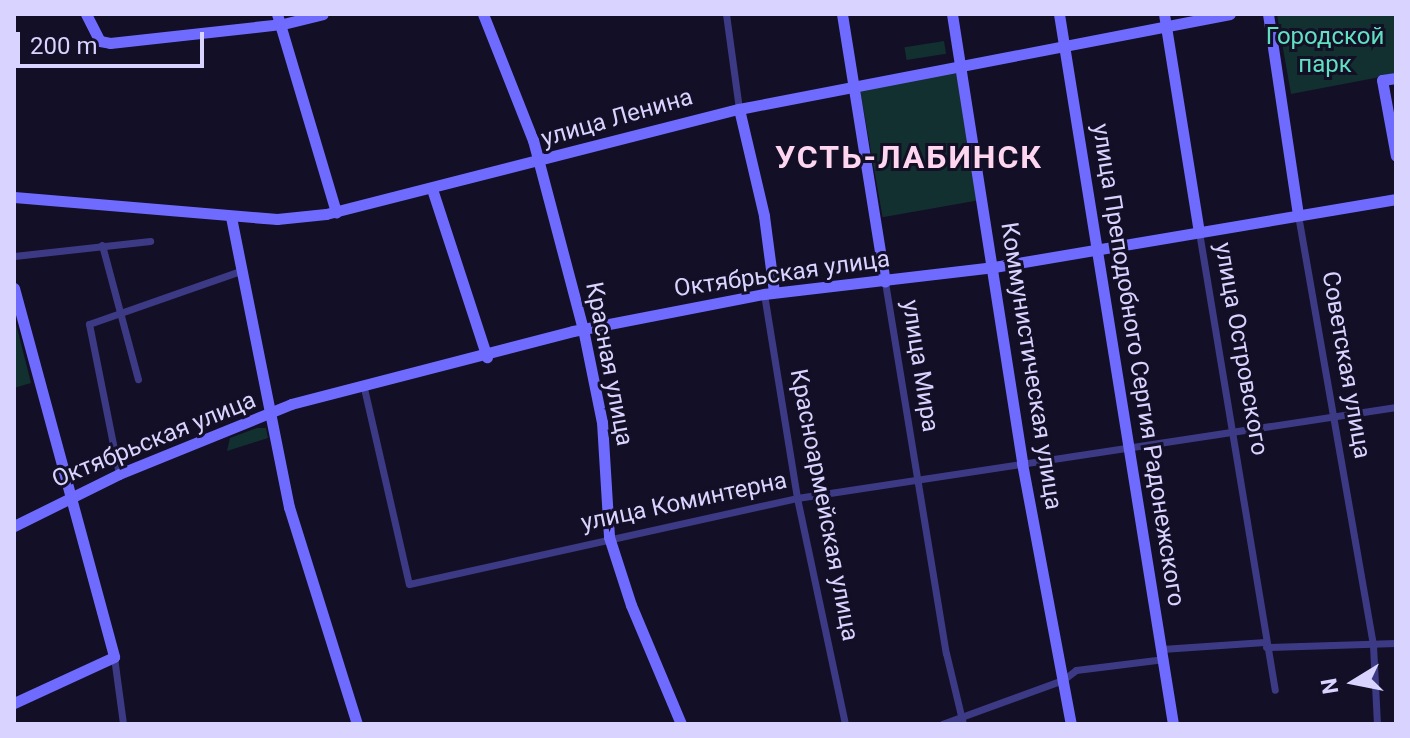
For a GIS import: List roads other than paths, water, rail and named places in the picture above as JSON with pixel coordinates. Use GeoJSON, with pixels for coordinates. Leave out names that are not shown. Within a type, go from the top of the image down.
{"type":"FeatureCollection","features":[{"type":"Feature","properties":{"kind":"street"},"geometry":{"type":"LineString","coordinates":[[86,14],[100,41],[110,43],[323,14]]}},
{"type":"Feature","properties":{"kind":"street","name":"Красная улица"},"geometry":{"type":"LineString","coordinates":[[483,14],[539,163],[583,329],[602,422],[609,537],[631,605],[681,724]]}},
{"type":"Feature","properties":{"kind":"street","name":"Красноармейская улица"},"geometry":{"type":"LineString","coordinates":[[726,14],[739,109],[764,216],[769,293],[797,498],[845,724]]}},
{"type":"Feature","properties":{"kind":"street","name":"улица Мира"},"geometry":{"type":"LineString","coordinates":[[842,14],[916,479],[962,721]]}},
{"type":"Feature","properties":{"kind":"street","name":"Коммунистическая улица"},"geometry":{"type":"LineString","coordinates":[[952,14],[994,267],[1022,463],[1071,724]]}},
{"type":"Feature","properties":{"kind":"street","name":"улица Преподобного Сергия Радонежского"},"geometry":{"type":"LineString","coordinates":[[1059,14],[1173,724]]}},
{"type":"Feature","properties":{"kind":"street","name":"улица Ленина"},"geometry":{"type":"LineString","coordinates":[[14,197],[231,217],[277,219],[336,212],[539,163],[623,135],[739,109],[1064,45],[1165,20],[1230,14]]}},
{"type":"Feature","properties":{"kind":"street","name":"Советская улица"},"geometry":{"type":"LineString","coordinates":[[1268,14],[1298,215],[1373,645],[1377,724]]}},
{"type":"Feature","properties":{"kind":"street"},"geometry":{"type":"LineString","coordinates":[[280,19],[336,212]]}},
{"type":"Feature","properties":{"kind":"street","name":"улица Островского"},"geometry":{"type":"LineString","coordinates":[[1165,20],[1275,690]]}},
{"type":"Feature","properties":{"kind":"street"},"geometry":{"type":"LineString","coordinates":[[1396,78],[1382,80],[1396,156]]}},
{"type":"Feature","properties":{"kind":"street"},"geometry":{"type":"LineString","coordinates":[[432,189],[487,357]]}},
{"type":"Feature","properties":{"kind":"street","name":"Октябрьская улица"},"geometry":{"type":"LineString","coordinates":[[14,526],[71,495],[269,417],[291,404],[487,357],[583,329],[769,293],[994,267],[1396,199]]}},
{"type":"Feature","properties":{"kind":"street"},"geometry":{"type":"LineString","coordinates":[[231,217],[289,507],[357,724]]}},
{"type":"Feature","properties":{"kind":"street"},"geometry":{"type":"LineString","coordinates":[[14,256],[150,241]]}},
{"type":"Feature","properties":{"kind":"street"},"geometry":{"type":"LineString","coordinates":[[102,245],[118,315],[138,379]]}},
{"type":"Feature","properties":{"kind":"street"},"geometry":{"type":"LineString","coordinates":[[119,474],[89,324],[240,271]]}},
{"type":"Feature","properties":{"kind":"street"},"geometry":{"type":"LineString","coordinates":[[14,288],[114,657],[123,724]]}},
{"type":"Feature","properties":{"kind":"street","name":"улица Коминтерна"},"geometry":{"type":"LineString","coordinates":[[364,388],[409,584],[609,537],[797,498],[1022,463],[1129,451],[1396,407]]}},
{"type":"Feature","properties":{"kind":"street"},"geometry":{"type":"LineString","coordinates":[[942,724],[962,721],[1063,680],[1076,670],[1163,654],[1266,645],[1396,643]]}},
{"type":"Feature","properties":{"kind":"street"},"geometry":{"type":"LineString","coordinates":[[14,703],[114,657]]}},
{"type":"Feature","properties":{"kind":"district","name":"УСТЬ-ЛАБИНСК"},"geometry":{"type":"Point","coordinates":[909,157]}},
{"type":"Feature","properties":{"kind":"park label","name":"Городской парк"},"geometry":{"type":"Point","coordinates":[1325,51]}}]}
